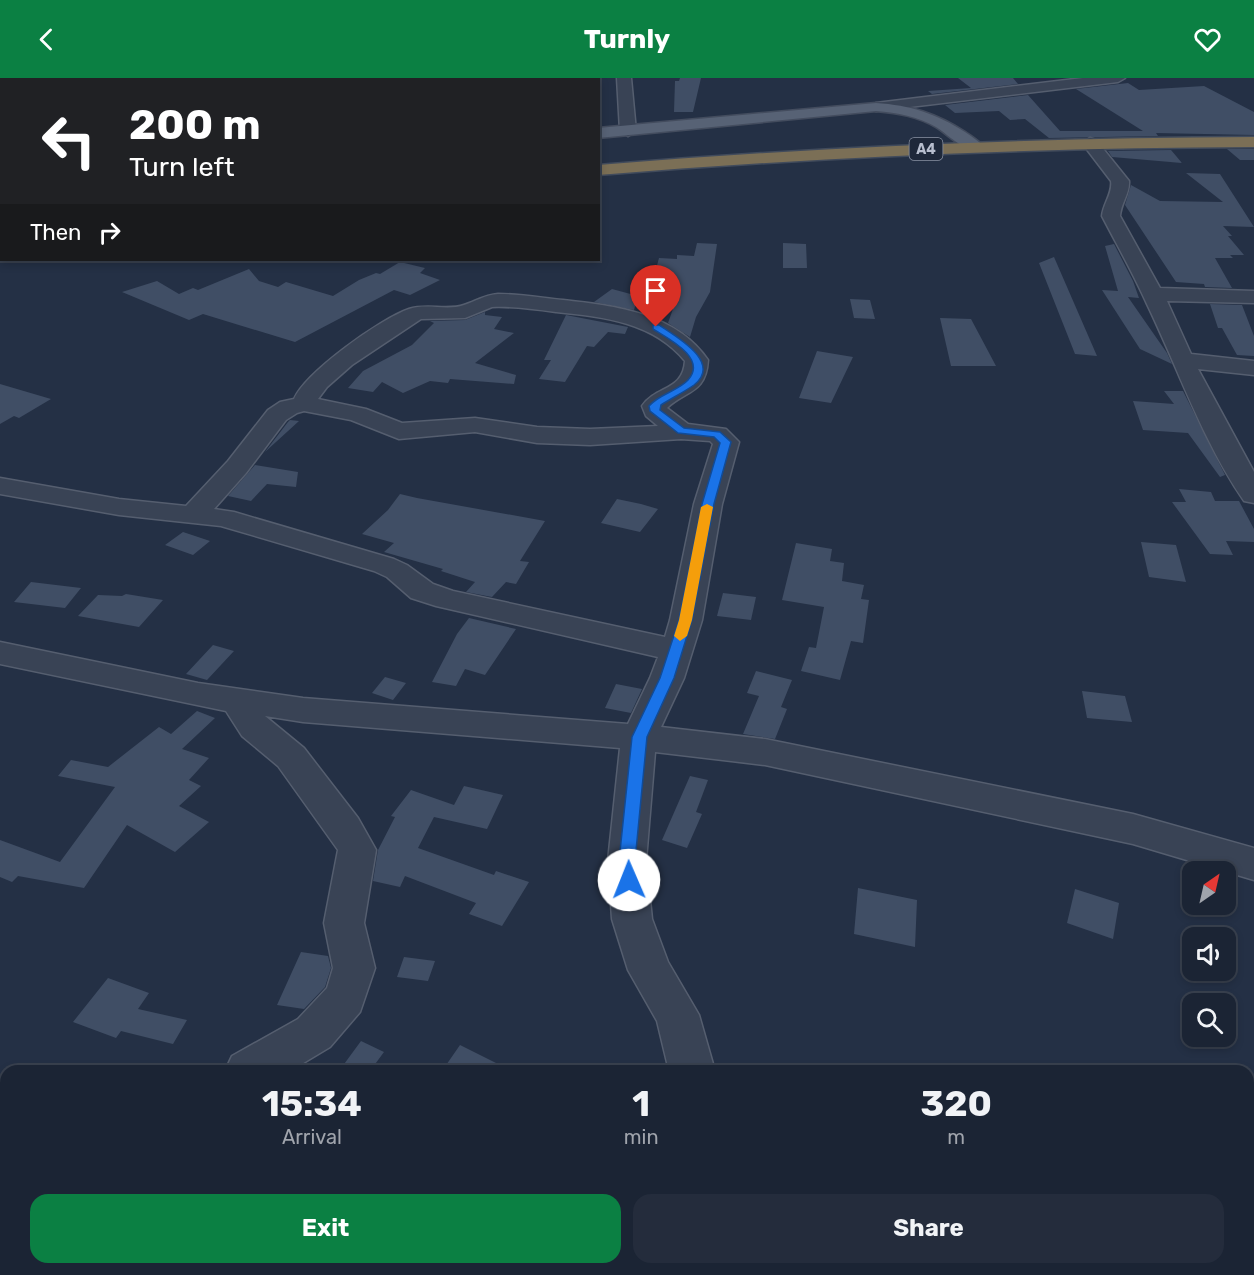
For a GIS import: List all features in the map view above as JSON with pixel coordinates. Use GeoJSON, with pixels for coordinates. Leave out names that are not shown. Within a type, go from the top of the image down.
{"type":"FeatureCollection","features":[{"type":"Feature","properties":{"kind":"highway","name":"A4"},"geometry":{"type":"LineString","coordinates":[[600,170],[796,156],[976,147],[1254,141]]}},
{"type":"Feature","properties":{"kind":"main road"},"geometry":{"type":"LineString","coordinates":[[600,133],[876,107],[909,110],[934,118],[976,147]]}},
{"type":"Feature","properties":{"kind":"street"},"geometry":{"type":"LineString","coordinates":[[624,78],[628,131]]}},
{"type":"Feature","properties":{"kind":"street"},"geometry":{"type":"LineString","coordinates":[[876,107],[1002,85],[1118,78]]}},
{"type":"Feature","properties":{"kind":"street"},"geometry":{"type":"LineString","coordinates":[[1090,143],[1120,181],[1121,188],[1112,204],[1111,216],[1152,294],[1222,439],[1254,495]]}},
{"type":"Feature","properties":{"kind":"street"},"geometry":{"type":"LineString","coordinates":[[1152,294],[1254,297]]}},
{"type":"Feature","properties":{"kind":"street"},"geometry":{"type":"LineString","coordinates":[[304,404],[308,393],[318,383],[361,349],[415,314],[425,311],[468,311],[489,301],[512,301],[608,312],[656,327],[678,340],[697,360],[697,370],[693,381],[654,406],[655,411],[681,431]]}},
{"type":"Feature","properties":{"kind":"street"},"geometry":{"type":"LineString","coordinates":[[1182,360],[1254,368]]}},
{"type":"Feature","properties":{"kind":"street"},"geometry":{"type":"LineString","coordinates":[[194,514],[237,467],[277,415],[289,407],[304,404],[357,414],[399,431],[465,425],[537,435],[628,436],[681,431],[717,434],[726,442],[708,504],[686,620],[667,678],[639,737],[627,861],[632,919],[649,970],[677,1015],[690,1065]]}},
{"type":"Feature","properties":{"kind":"street"},"geometry":{"type":"LineString","coordinates":[[0,486],[119,507],[224,518],[384,565],[397,571],[422,591],[447,599],[675,650]]}},
{"type":"Feature","properties":{"kind":"street"},"geometry":{"type":"LineString","coordinates":[[0,653],[198,695],[303,710],[639,737],[765,752],[1133,830],[1254,864]]}},
{"type":"Feature","properties":{"kind":"street"},"geometry":{"type":"LineString","coordinates":[[237,701],[254,727],[291,757],[345,828],[357,850],[344,923],[354,968],[345,998],[314,1033],[258,1065]]}},
{"type":"Feature","properties":{"kind":"building"},"geometry":{"type":"Polygon","coordinates":[[[680,78],[701,78],[693,112],[674,112],[675,81],[679,81],[680,78]]]}},
{"type":"Feature","properties":{"kind":"building"},"geometry":{"type":"Polygon","coordinates":[[[958,78],[1013,78],[1018,84],[932,94],[928,91],[971,88],[958,78]]]}},
{"type":"Feature","properties":{"kind":"building"},"geometry":{"type":"Polygon","coordinates":[[[1128,83],[1139,90],[1204,86],[1254,112],[1254,135],[1156,133],[1158,136],[1049,138],[1025,119],[1010,120],[999,111],[955,113],[945,105],[1028,95],[1060,131],[1143,131],[1076,89],[1128,83]]]}},
{"type":"Feature","properties":{"kind":"building"},"geometry":{"type":"Polygon","coordinates":[[[1227,149],[1254,149],[1254,160],[1240,160],[1227,149]]]}},
{"type":"Feature","properties":{"kind":"building"},"geometry":{"type":"Polygon","coordinates":[[[1171,150],[1182,163],[1112,157],[1108,151],[1171,150]]]}},
{"type":"Feature","properties":{"kind":"building"},"geometry":{"type":"Polygon","coordinates":[[[1186,173],[1220,174],[1254,227],[1223,226],[1232,236],[1228,236],[1244,255],[1230,255],[1233,258],[1215,258],[1232,288],[1205,287],[1204,284],[1176,282],[1125,205],[1131,185],[1160,201],[1223,202],[1186,173]]]}},
{"type":"Feature","properties":{"kind":"building"},"geometry":{"type":"Polygon","coordinates":[[[697,243],[717,244],[710,292],[696,317],[690,337],[668,323],[674,306],[647,303],[659,258],[677,259],[677,255],[694,256],[697,243]]]}},
{"type":"Feature","properties":{"kind":"building"},"geometry":{"type":"Polygon","coordinates":[[[783,243],[806,244],[807,268],[783,268],[783,243]]]}},
{"type":"Feature","properties":{"kind":"building"},"geometry":{"type":"Polygon","coordinates":[[[1114,244],[1139,298],[1128,297],[1167,353],[1172,364],[1140,349],[1102,290],[1118,291],[1105,246],[1114,244]]]}},
{"type":"Feature","properties":{"kind":"building"},"geometry":{"type":"Polygon","coordinates":[[[1054,257],[1097,356],[1075,354],[1039,263],[1054,257]]]}},
{"type":"Feature","properties":{"kind":"building"},"geometry":{"type":"Polygon","coordinates":[[[400,262],[425,268],[420,273],[440,280],[410,295],[394,290],[295,342],[203,314],[189,320],[122,292],[157,281],[179,294],[193,288],[198,290],[249,269],[259,281],[278,287],[286,282],[333,296],[359,280],[376,273],[380,274],[400,262]]]}},
{"type":"Feature","properties":{"kind":"building"},"geometry":{"type":"Polygon","coordinates":[[[612,289],[638,296],[634,310],[594,302],[612,289]]]}},
{"type":"Feature","properties":{"kind":"building"},"geometry":{"type":"Polygon","coordinates":[[[850,299],[870,300],[875,319],[854,318],[850,299]]]}},
{"type":"Feature","properties":{"kind":"building"},"geometry":{"type":"Polygon","coordinates":[[[1210,304],[1242,305],[1254,336],[1254,356],[1237,355],[1222,328],[1218,328],[1210,304]]]}},
{"type":"Feature","properties":{"kind":"building"},"geometry":{"type":"Polygon","coordinates":[[[485,312],[485,315],[502,317],[494,329],[514,333],[475,363],[516,375],[514,384],[450,379],[448,383],[430,381],[403,393],[382,382],[373,392],[348,388],[363,371],[412,345],[434,323],[430,321],[465,320],[485,312]]]}},
{"type":"Feature","properties":{"kind":"building"},"geometry":{"type":"Polygon","coordinates":[[[566,315],[628,327],[625,334],[608,332],[594,347],[587,346],[565,382],[539,379],[551,360],[544,360],[566,315]]]}},
{"type":"Feature","properties":{"kind":"building"},"geometry":{"type":"Polygon","coordinates":[[[940,318],[971,319],[996,366],[951,366],[940,318]]]}},
{"type":"Feature","properties":{"kind":"building"},"geometry":{"type":"Polygon","coordinates":[[[817,351],[853,357],[831,403],[799,398],[817,351]]]}},
{"type":"Feature","properties":{"kind":"building"},"geometry":{"type":"Polygon","coordinates":[[[0,384],[51,399],[19,418],[14,416],[0,424],[0,384]]]}},
{"type":"Feature","properties":{"kind":"building"},"geometry":{"type":"Polygon","coordinates":[[[1164,391],[1183,391],[1225,475],[1220,477],[1188,433],[1143,430],[1133,401],[1174,404],[1164,391]]]}},
{"type":"Feature","properties":{"kind":"building"},"geometry":{"type":"Polygon","coordinates":[[[290,420],[299,421],[265,452],[288,422],[290,420]]]}},
{"type":"Feature","properties":{"kind":"building"},"geometry":{"type":"Polygon","coordinates":[[[255,465],[298,472],[296,487],[267,484],[251,501],[228,496],[255,465]]]}},
{"type":"Feature","properties":{"kind":"building"},"geometry":{"type":"Polygon","coordinates":[[[1179,489],[1211,492],[1215,501],[1239,501],[1254,529],[1254,542],[1226,541],[1233,555],[1210,554],[1172,502],[1186,502],[1179,489]]]}},
{"type":"Feature","properties":{"kind":"building"},"geometry":{"type":"Polygon","coordinates":[[[400,494],[545,521],[520,561],[529,562],[516,584],[506,582],[492,597],[466,592],[475,582],[441,571],[443,569],[384,552],[394,543],[362,534],[388,510],[400,494]]]}},
{"type":"Feature","properties":{"kind":"building"},"geometry":{"type":"Polygon","coordinates":[[[617,499],[658,509],[640,532],[601,523],[617,499]]]}},
{"type":"Feature","properties":{"kind":"building"},"geometry":{"type":"Polygon","coordinates":[[[183,532],[210,541],[193,555],[165,545],[183,532]]]}},
{"type":"Feature","properties":{"kind":"building"},"geometry":{"type":"Polygon","coordinates":[[[1141,542],[1176,545],[1186,582],[1149,577],[1141,542]]]}},
{"type":"Feature","properties":{"kind":"building"},"geometry":{"type":"Polygon","coordinates":[[[796,543],[832,549],[830,561],[844,563],[842,581],[864,585],[861,599],[869,600],[863,643],[851,641],[840,680],[801,671],[809,647],[816,648],[824,607],[782,600],[796,543]]]}},
{"type":"Feature","properties":{"kind":"building"},"geometry":{"type":"Polygon","coordinates":[[[31,582],[81,588],[65,608],[14,602],[31,582]]]}},
{"type":"Feature","properties":{"kind":"building"},"geometry":{"type":"Polygon","coordinates":[[[723,593],[756,597],[751,620],[717,616],[723,593]]]}},
{"type":"Feature","properties":{"kind":"building"},"geometry":{"type":"Polygon","coordinates":[[[126,594],[163,600],[139,627],[78,616],[98,595],[122,596],[126,594]]]}},
{"type":"Feature","properties":{"kind":"building"},"geometry":{"type":"Polygon","coordinates":[[[469,618],[516,629],[485,675],[465,669],[456,686],[432,682],[457,634],[469,618]]]}},
{"type":"Feature","properties":{"kind":"building"},"geometry":{"type":"Polygon","coordinates":[[[213,645],[234,651],[207,680],[186,674],[213,645]]]}},
{"type":"Feature","properties":{"kind":"building"},"geometry":{"type":"Polygon","coordinates":[[[756,671],[792,680],[781,707],[787,709],[775,739],[743,734],[759,696],[747,693],[756,671]]]}},
{"type":"Feature","properties":{"kind":"building"},"geometry":{"type":"Polygon","coordinates":[[[385,677],[406,683],[393,700],[372,693],[385,677]]]}},
{"type":"Feature","properties":{"kind":"building"},"geometry":{"type":"Polygon","coordinates":[[[616,684],[642,689],[631,713],[605,708],[616,684]]]}},
{"type":"Feature","properties":{"kind":"building"},"geometry":{"type":"Polygon","coordinates":[[[1082,691],[1125,696],[1132,722],[1087,718],[1082,691]]]}},
{"type":"Feature","properties":{"kind":"building"},"geometry":{"type":"Polygon","coordinates":[[[197,711],[215,718],[182,749],[209,758],[189,780],[201,786],[179,806],[209,822],[175,852],[127,825],[84,888],[18,876],[12,882],[0,877],[0,840],[60,862],[115,787],[58,776],[71,760],[108,767],[159,727],[171,734],[197,711]]]}},
{"type":"Feature","properties":{"kind":"building"},"geometry":{"type":"Polygon","coordinates":[[[690,776],[708,780],[696,812],[702,814],[687,848],[662,840],[690,776]]]}},
{"type":"Feature","properties":{"kind":"building"},"geometry":{"type":"Polygon","coordinates":[[[464,786],[503,795],[487,829],[434,817],[418,848],[494,875],[496,871],[529,882],[502,926],[469,914],[476,903],[405,876],[400,887],[373,881],[378,850],[395,817],[391,816],[411,790],[454,805],[464,786]]]}},
{"type":"Feature","properties":{"kind":"building"},"geometry":{"type":"Polygon","coordinates":[[[858,888],[917,900],[915,947],[854,934],[858,888]]]}},
{"type":"Feature","properties":{"kind":"building"},"geometry":{"type":"Polygon","coordinates":[[[1075,889],[1119,903],[1113,939],[1067,923],[1075,889]]]}},
{"type":"Feature","properties":{"kind":"building"},"geometry":{"type":"Polygon","coordinates":[[[301,952],[328,956],[331,968],[325,987],[304,1009],[277,1005],[301,952]]]}},
{"type":"Feature","properties":{"kind":"building"},"geometry":{"type":"Polygon","coordinates":[[[404,957],[435,961],[428,981],[397,977],[404,957]]]}},
{"type":"Feature","properties":{"kind":"building"},"geometry":{"type":"Polygon","coordinates":[[[108,978],[149,993],[138,1009],[187,1020],[173,1044],[121,1031],[116,1038],[73,1022],[108,978]]]}},
{"type":"Feature","properties":{"kind":"building"},"geometry":{"type":"Polygon","coordinates":[[[361,1041],[384,1052],[374,1065],[343,1065],[361,1041]]]}},
{"type":"Feature","properties":{"kind":"building"},"geometry":{"type":"Polygon","coordinates":[[[460,1045],[500,1065],[446,1065],[460,1045]]]}},
{"type":"Feature","properties":{"kind":"slow traffic"},"geometry":{"type":"LineString","coordinates":[[680,636],[686,620],[707,507]]}},
{"type":"Feature","properties":{"kind":"route"},"geometry":{"type":"LineString","coordinates":[[629,880],[627,861],[639,737],[667,678],[686,620],[708,504],[726,442],[717,434],[681,431],[655,411],[654,406],[693,381],[697,370],[697,360],[691,352],[678,340],[656,327]]}}]}
